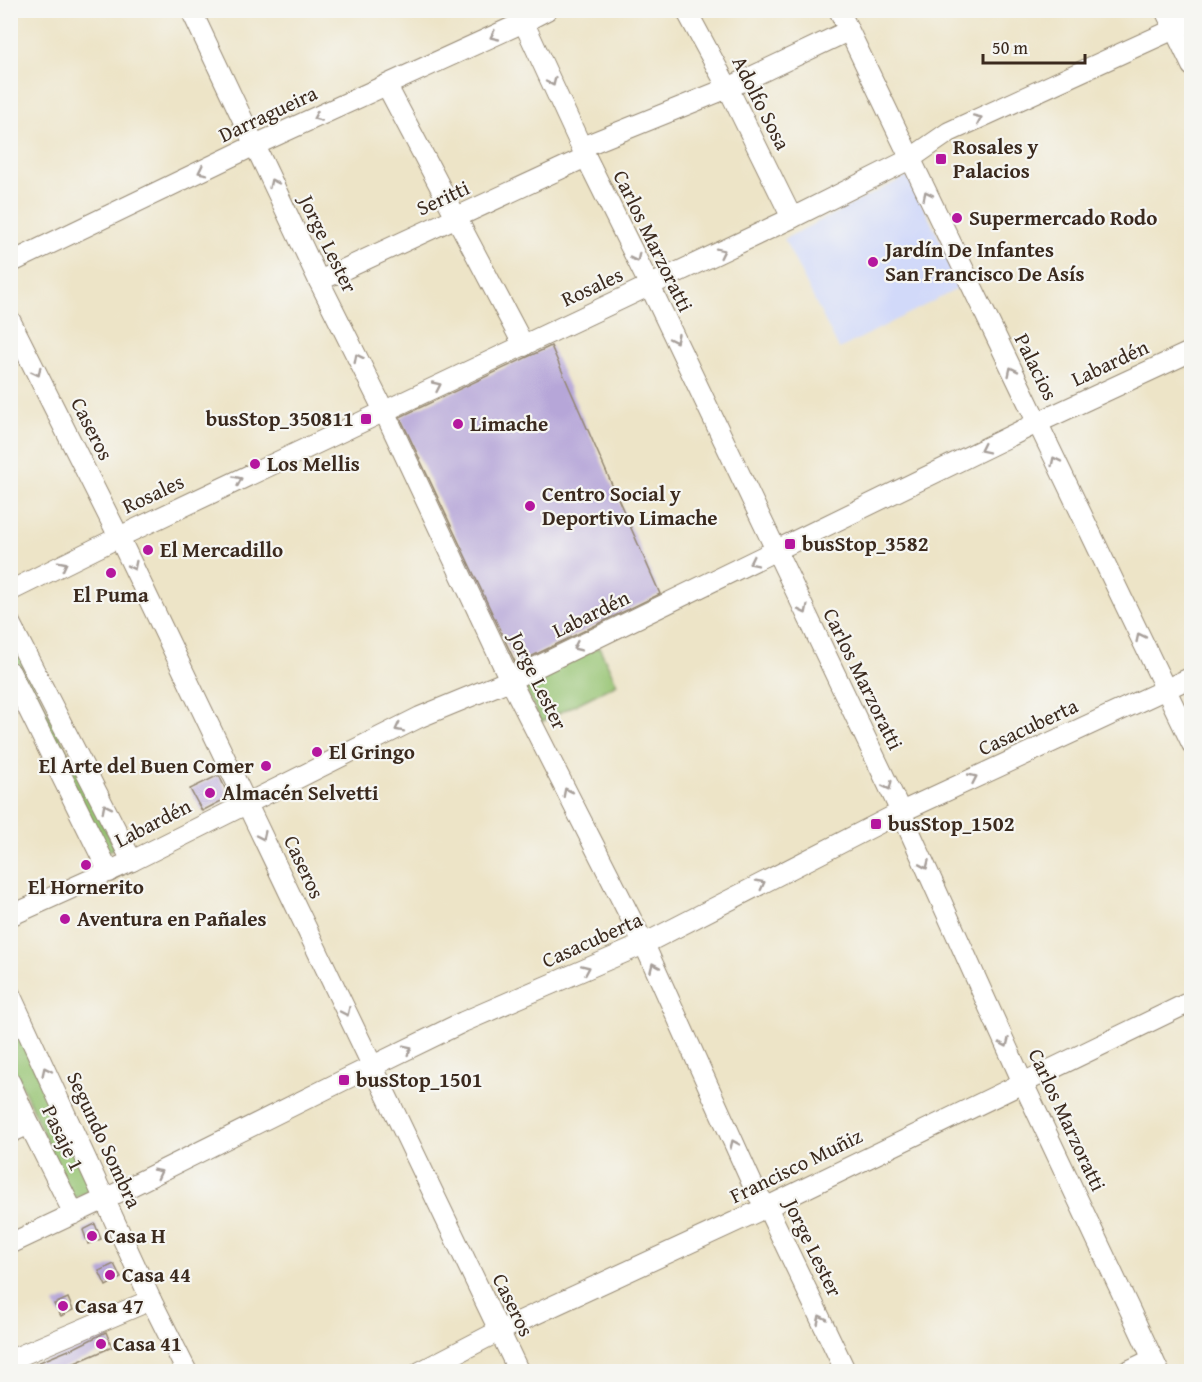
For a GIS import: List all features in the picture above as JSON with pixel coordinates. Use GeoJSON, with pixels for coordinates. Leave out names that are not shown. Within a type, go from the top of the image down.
{"type":"FeatureCollection","features":[{"type":"Feature","properties":{"kind":"street","name":"Jorge Lester"},"geometry":{"type":"LineString","coordinates":[[191,10],[319,281],[384,411],[510,680],[644,944],[756,1192],[767,1207],[846,1371]]}},
{"type":"Feature","properties":{"kind":"street","name":"Darragueira"},"geometry":{"type":"LineString","coordinates":[[10,263],[387,86],[521,16],[547,10]]}},
{"type":"Feature","properties":{"kind":"street","name":"Adolfo Sosa"},"geometry":{"type":"LineString","coordinates":[[686,10],[728,88],[792,218]]}},
{"type":"Feature","properties":{"kind":"street","name":"Palacios"},"geometry":{"type":"LineString","coordinates":[[839,10],[1191,744]]}},
{"type":"Feature","properties":{"kind":"street"},"geometry":{"type":"LineString","coordinates":[[1165,10],[1183,26],[1191,66]]}},
{"type":"Feature","properties":{"kind":"street","name":"Carlos Marzoratti"},"geometry":{"type":"LineString","coordinates":[[521,16],[901,812],[1023,1083],[1156,1365]]}},
{"type":"Feature","properties":{"kind":"street","name":"Rosales"},"geometry":{"type":"LineString","coordinates":[[10,591],[119,537],[792,218],[910,159],[949,132],[1183,26]]}},
{"type":"Feature","properties":{"kind":"street","name":"Seritti"},"geometry":{"type":"LineString","coordinates":[[319,281],[456,218],[584,152],[728,88],[848,31]]}},
{"type":"Feature","properties":{"kind":"street"},"geometry":{"type":"LineString","coordinates":[[387,86],[524,346]]}},
{"type":"Feature","properties":{"kind":"street","name":"Caseros"},"geometry":{"type":"LineString","coordinates":[[10,320],[119,537],[519,1371]]}},
{"type":"Feature","properties":{"kind":"street","name":"Labardén"},"geometry":{"type":"LineString","coordinates":[[10,916],[132,861],[420,717],[510,680],[1037,423],[1191,351]]}},
{"type":"Feature","properties":{"kind":"street"},"geometry":{"type":"LineString","coordinates":[[10,623],[132,861]]}},
{"type":"Feature","properties":{"kind":"street"},"geometry":{"type":"LineString","coordinates":[[10,672],[109,872]]}},
{"type":"Feature","properties":{"kind":"street","name":"Casacuberta"},"geometry":{"type":"LineString","coordinates":[[10,1244],[463,1022],[644,944],[901,812],[1191,677]]}},
{"type":"Feature","properties":{"kind":"street","name":"Segundo Sombra"},"geometry":{"type":"LineString","coordinates":[[10,994],[151,1300],[187,1371]]}},
{"type":"Feature","properties":{"kind":"street","name":"Francisco Muñiz"},"geometry":{"type":"LineString","coordinates":[[420,1371],[499,1331],[767,1207],[1191,1001]]}},
{"type":"Feature","properties":{"kind":"street","name":"Pasaje 1"},"geometry":{"type":"LineString","coordinates":[[10,1082],[74,1214]]}},
{"type":"Feature","properties":{"kind":"street"},"geometry":{"type":"LineString","coordinates":[[10,1133],[29,1124]]}},
{"type":"Feature","properties":{"kind":"street"},"geometry":{"type":"LineString","coordinates":[[10,1360],[151,1300]]}},
{"type":"Feature","properties":{"kind":"street"},"geometry":{"type":"LineString","coordinates":[[1126,1371],[1156,1365]]}},
{"type":"Feature","properties":{"kind":"shaded area","name":"Jardín De Infantes San Francisco De Asís"},"geometry":{"type":"Polygon","coordinates":[[[908,176],[963,286],[839,349],[784,239],[908,176]]]}},
{"type":"Feature","properties":{"kind":"green space"},"geometry":{"type":"Polygon","coordinates":[[[10,636],[115,848],[107,852],[11,655],[10,636]]]}},
{"type":"Feature","properties":{"kind":"green space"},"geometry":{"type":"Polygon","coordinates":[[[599,647],[617,684],[541,722],[523,684],[599,647]]]}},
{"type":"Feature","properties":{"kind":"green space"},"geometry":{"type":"Polygon","coordinates":[[[10,1013],[91,1190],[76,1198],[69,1192],[11,1061],[10,1013]]]}},
{"type":"Feature","properties":{"kind":"building","name":"Centro Social y Deportivo Limache"},"geometry":{"type":"Polygon","coordinates":[[[551,346],[660,594],[516,664],[400,417],[551,346]]]}},
{"type":"Feature","properties":{"kind":"building","name":"Almacén Selvetti"},"geometry":{"type":"Polygon","coordinates":[[[219,775],[229,797],[202,811],[190,789],[219,775]]]}},
{"type":"Feature","properties":{"kind":"building","name":"Casa H"},"geometry":{"type":"Polygon","coordinates":[[[95,1224],[101,1239],[88,1244],[83,1230],[95,1224]]]}},
{"type":"Feature","properties":{"kind":"building","name":"Casa 44"},"geometry":{"type":"Polygon","coordinates":[[[114,1264],[121,1278],[106,1286],[99,1271],[114,1264]]]}},
{"type":"Feature","properties":{"kind":"building","name":"Casa 47"},"geometry":{"type":"Polygon","coordinates":[[[68,1298],[73,1310],[61,1316],[54,1304],[68,1298]]]}},
{"type":"Feature","properties":{"kind":"building"},"geometry":{"type":"Polygon","coordinates":[[[106,1332],[112,1347],[56,1371],[18,1371],[76,1347],[106,1332]]]}},
{"type":"Feature","properties":{"kind":"place","name":"Rosales y Palacios"},"geometry":{"type":"Point","coordinates":[941,159]}},
{"type":"Feature","properties":{"kind":"place","name":"Supermercado Rodo"},"geometry":{"type":"Point","coordinates":[957,218]}},
{"type":"Feature","properties":{"kind":"place","name":"Jardín De Infantes San Francisco De Asís"},"geometry":{"type":"Point","coordinates":[873,262]}},
{"type":"Feature","properties":{"kind":"place","name":"busStop_350811"},"geometry":{"type":"Point","coordinates":[366,419]}},
{"type":"Feature","properties":{"kind":"place","name":"Limache"},"geometry":{"type":"Point","coordinates":[458,424]}},
{"type":"Feature","properties":{"kind":"place","name":"Los Mellis"},"geometry":{"type":"Point","coordinates":[255,464]}},
{"type":"Feature","properties":{"kind":"place","name":"Centro Social y Deportivo Limache"},"geometry":{"type":"Point","coordinates":[530,506]}},
{"type":"Feature","properties":{"kind":"place","name":"busStop_3582"},"geometry":{"type":"Point","coordinates":[790,544]}},
{"type":"Feature","properties":{"kind":"place","name":"El Mercadillo"},"geometry":{"type":"Point","coordinates":[148,550]}},
{"type":"Feature","properties":{"kind":"place","name":"El Puma"},"geometry":{"type":"Point","coordinates":[111,573]}},
{"type":"Feature","properties":{"kind":"place","name":"El Gringo"},"geometry":{"type":"Point","coordinates":[317,752]}},
{"type":"Feature","properties":{"kind":"place","name":"El Arte del Buen Comer"},"geometry":{"type":"Point","coordinates":[266,766]}},
{"type":"Feature","properties":{"kind":"place","name":"Almacén Selvetti"},"geometry":{"type":"Point","coordinates":[210,793]}},
{"type":"Feature","properties":{"kind":"place","name":"busStop_1502"},"geometry":{"type":"Point","coordinates":[876,824]}},
{"type":"Feature","properties":{"kind":"place","name":"El Hornerito"},"geometry":{"type":"Point","coordinates":[86,865]}},
{"type":"Feature","properties":{"kind":"place","name":"Aventura en Pañales"},"geometry":{"type":"Point","coordinates":[65,919]}},
{"type":"Feature","properties":{"kind":"place","name":"busStop_1501"},"geometry":{"type":"Point","coordinates":[344,1080]}},
{"type":"Feature","properties":{"kind":"place","name":"Casa H"},"geometry":{"type":"Point","coordinates":[92,1236]}},
{"type":"Feature","properties":{"kind":"place","name":"Casa 44"},"geometry":{"type":"Point","coordinates":[110,1275]}},
{"type":"Feature","properties":{"kind":"place","name":"Casa 47"},"geometry":{"type":"Point","coordinates":[63,1306]}},
{"type":"Feature","properties":{"kind":"place","name":"Casa 41"},"geometry":{"type":"Point","coordinates":[101,1344]}}]}
